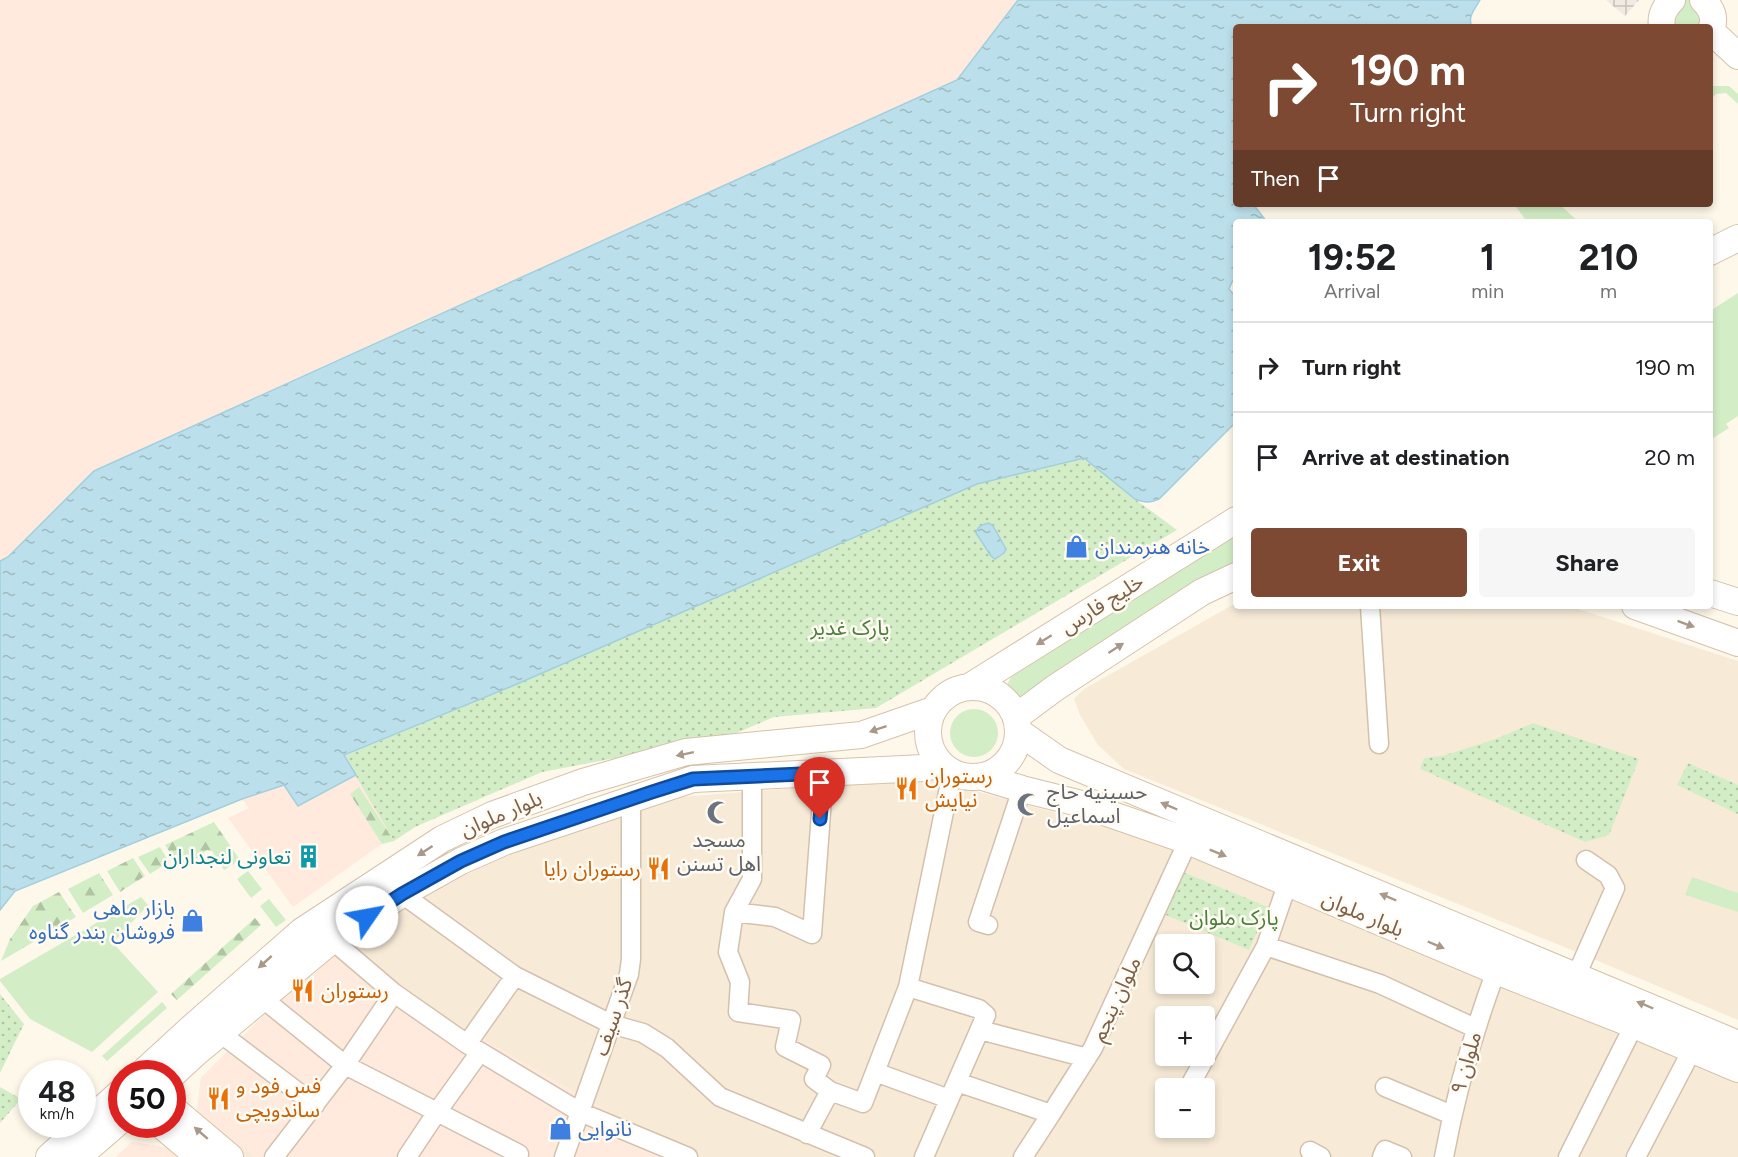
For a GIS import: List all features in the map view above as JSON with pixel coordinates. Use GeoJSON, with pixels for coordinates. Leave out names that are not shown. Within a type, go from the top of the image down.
{"type":"FeatureCollection","features":[{"type":"Feature","properties":{"kind":"main road"},"geometry":{"type":"LineString","coordinates":[[1662,24],[1665,7],[1672,0]]}},
{"type":"Feature","properties":{"kind":"main road"},"geometry":{"type":"LineString","coordinates":[[1703,0],[1713,14],[1713,24]]}},
{"type":"Feature","properties":{"kind":"main road"},"geometry":{"type":"LineString","coordinates":[[1713,38],[1738,56]]}},
{"type":"Feature","properties":{"kind":"main road"},"geometry":{"type":"LineString","coordinates":[[1713,39],[1738,68]]}},
{"type":"Feature","properties":{"kind":"main road"},"geometry":{"type":"LineString","coordinates":[[1713,250],[1738,237]]}},
{"type":"Feature","properties":{"kind":"main road","name":"خلیج فارس"},"geometry":{"type":"LineString","coordinates":[[969,687],[1233,522]]}},
{"type":"Feature","properties":{"kind":"main road","name":"خلیج فارس"},"geometry":{"type":"LineString","coordinates":[[1017,725],[1055,688],[1202,592],[1233,577]]}},
{"type":"Feature","properties":{"kind":"main road"},"geometry":{"type":"LineString","coordinates":[[1713,593],[1738,602]]}},
{"type":"Feature","properties":{"kind":"main road"},"geometry":{"type":"LineString","coordinates":[[1643,609],[1738,643]]}},
{"type":"Feature","properties":{"kind":"main road"},"geometry":{"type":"LineString","coordinates":[[969,687],[984,688],[998,694],[1009,704],[1017,725],[1014,752],[1001,768],[982,777],[967,778],[946,769],[932,752],[927,738],[928,724],[933,710],[942,698],[955,690],[969,687]]}},
{"type":"Feature","properties":{"kind":"main road","name":"بلوار ملوان"},"geometry":{"type":"LineString","coordinates":[[156,1060],[302,931],[442,839],[492,815],[583,782],[686,752],[861,735],[933,710]]}},
{"type":"Feature","properties":{"kind":"main road","name":"بلوار ملوان"},"geometry":{"type":"LineString","coordinates":[[1017,725],[1059,760],[1576,976],[1738,1069]]}},
{"type":"Feature","properties":{"kind":"main road","name":"بلوار ملوان"},"geometry":{"type":"LineString","coordinates":[[186,1063],[332,940],[402,894],[461,861],[504,842],[693,779],[924,768],[946,769]]}},
{"type":"Feature","properties":{"kind":"main road","name":"بلوار ملوان"},"geometry":{"type":"LineString","coordinates":[[982,777],[1078,803],[1188,840],[1496,971],[1634,1025],[1687,1039],[1738,1044]]}},
{"type":"Feature","properties":{"kind":"main road"},"geometry":{"type":"LineString","coordinates":[[49,1157],[108,1104]]}},
{"type":"Feature","properties":{"kind":"main road"},"geometry":{"type":"LineString","coordinates":[[186,1120],[230,1157]]}},
{"type":"Feature","properties":{"kind":"main road"},"geometry":{"type":"LineString","coordinates":[[78,1157],[108,1131]]}},
{"type":"Feature","properties":{"kind":"main road"},"geometry":{"type":"LineString","coordinates":[[176,1138],[198,1157]]}},
{"type":"Feature","properties":{"kind":"street"},"geometry":{"type":"LineString","coordinates":[[1370,609],[1379,744]]}},
{"type":"Feature","properties":{"kind":"street"},"geometry":{"type":"LineString","coordinates":[[752,777],[752,879],[734,912],[728,951],[740,982],[738,1012],[791,1020],[785,1047],[821,1065],[814,1079],[830,1091],[863,1103],[908,987],[946,769]]}},
{"type":"Feature","properties":{"kind":"street"},"geometry":{"type":"LineString","coordinates":[[734,912],[775,916],[812,934],[824,773]]}},
{"type":"Feature","properties":{"kind":"street"},"geometry":{"type":"LineString","coordinates":[[988,925],[978,922],[1022,789]]}},
{"type":"Feature","properties":{"kind":"street","name":"گذر سیف"},"geometry":{"type":"LineString","coordinates":[[564,1157],[629,974],[631,959],[631,799]]}},
{"type":"Feature","properties":{"kind":"street","name":"ملوان پنجم"},"geometry":{"type":"LineString","coordinates":[[1023,1157],[1087,1058],[1188,840]]}},
{"type":"Feature","properties":{"kind":"street"},"geometry":{"type":"LineString","coordinates":[[1576,976],[1615,888],[1608,874],[1586,860]]}},
{"type":"Feature","properties":{"kind":"street"},"geometry":{"type":"LineString","coordinates":[[1194,1078],[1266,946],[1288,882]]}},
{"type":"Feature","properties":{"kind":"street"},"geometry":{"type":"LineString","coordinates":[[402,894],[515,976],[611,1024],[643,1033],[667,1048],[720,1097],[865,1157]]}},
{"type":"Feature","properties":{"kind":"street"},"geometry":{"type":"LineString","coordinates":[[332,940],[394,993],[473,1048],[580,1112],[687,1157]]}},
{"type":"Feature","properties":{"kind":"street"},"geometry":{"type":"LineString","coordinates":[[1266,946],[1380,984],[1475,1028]]}},
{"type":"Feature","properties":{"kind":"street","name":"ملوان ۹"},"geometry":{"type":"LineString","coordinates":[[1444,1157],[1452,1115],[1475,1028],[1496,971]]}},
{"type":"Feature","properties":{"kind":"street"},"geometry":{"type":"LineString","coordinates":[[407,1157],[437,1112],[515,976]]}},
{"type":"Feature","properties":{"kind":"street"},"geometry":{"type":"LineString","coordinates":[[908,987],[979,1010],[986,1015],[924,1157]]}},
{"type":"Feature","properties":{"kind":"street"},"geometry":{"type":"LineString","coordinates":[[274,1157],[345,1065],[394,993]]}},
{"type":"Feature","properties":{"kind":"street"},"geometry":{"type":"LineString","coordinates":[[262,998],[345,1065],[519,1154],[517,1157]]}},
{"type":"Feature","properties":{"kind":"street"},"geometry":{"type":"LineString","coordinates":[[1568,1157],[1634,1025]]}},
{"type":"Feature","properties":{"kind":"street"},"geometry":{"type":"LineString","coordinates":[[980,1030],[1087,1058]]}},
{"type":"Feature","properties":{"kind":"street"},"geometry":{"type":"LineString","coordinates":[[220,1033],[315,1105]]}},
{"type":"Feature","properties":{"kind":"street"},"geometry":{"type":"LineString","coordinates":[[1636,1157],[1687,1039]]}},
{"type":"Feature","properties":{"kind":"street"},"geometry":{"type":"LineString","coordinates":[[875,1072],[949,1099]]}},
{"type":"Feature","properties":{"kind":"street"},"geometry":{"type":"LineString","coordinates":[[957,1082],[1051,1114]]}},
{"type":"Feature","properties":{"kind":"street"},"geometry":{"type":"LineString","coordinates":[[1385,1087],[1452,1115]]}},
{"type":"Feature","properties":{"kind":"street"},"geometry":{"type":"LineString","coordinates":[[807,1134],[830,1091]]}},
{"type":"Feature","properties":{"kind":"street"},"geometry":{"type":"LineString","coordinates":[[1382,1157],[1385,1150],[1402,1157]]}},
{"type":"Feature","properties":{"kind":"shaded area"},"geometry":{"type":"Polygon","coordinates":[[[0,0],[1018,0],[957,80],[94,470],[8,557],[0,561],[0,0]]]}},
{"type":"Feature","properties":{"kind":"shaded area"},"geometry":{"type":"Polygon","coordinates":[[[1606,0],[1639,0],[1625,16],[1606,0]]]}},
{"type":"Feature","properties":{"kind":"shaded area"},"geometry":{"type":"Polygon","coordinates":[[[1233,605],[1233,609],[1578,609],[1738,661],[1738,1020],[1579,953],[1124,769],[1098,745],[1080,715],[1074,699],[1084,689],[1233,605]]]}},
{"type":"Feature","properties":{"kind":"shaded area"},"geometry":{"type":"Polygon","coordinates":[[[356,775],[393,836],[293,907],[228,818],[249,808],[242,799],[284,785],[299,806],[356,775]]]}},
{"type":"Feature","properties":{"kind":"shaded area"},"geometry":{"type":"Polygon","coordinates":[[[928,778],[1173,845],[1738,1078],[1738,1157],[116,1157],[132,1142],[163,1147],[172,1138],[186,1138],[186,1123],[197,1112],[201,1078],[296,984],[315,974],[334,953],[423,897],[512,851],[679,797],[928,778]]]}},
{"type":"Feature","properties":{"kind":"shaded area"},"geometry":{"type":"Polygon","coordinates":[[[334,953],[688,1157],[255,1157],[197,1112],[201,1078],[284,995],[296,984],[315,974],[334,953]]]}},
{"type":"Feature","properties":{"kind":"shaded area"},"geometry":{"type":"Polygon","coordinates":[[[132,1142],[163,1147],[175,1157],[116,1157],[132,1142]]]}},
{"type":"Feature","properties":{"kind":"green space"},"geometry":{"type":"Polygon","coordinates":[[[1672,0],[1703,0],[1709,24],[1663,24],[1672,0]]]}},
{"type":"Feature","properties":{"kind":"green space"},"geometry":{"type":"Polygon","coordinates":[[[1713,86],[1729,86],[1738,94],[1738,104],[1726,93],[1716,94],[1713,97],[1713,86]]]}},
{"type":"Feature","properties":{"kind":"green space"},"geometry":{"type":"Polygon","coordinates":[[[1516,207],[1562,207],[1576,219],[1525,219],[1516,207]]]}},
{"type":"Feature","properties":{"kind":"green space"},"geometry":{"type":"Polygon","coordinates":[[[1738,293],[1738,416],[1726,424],[1729,428],[1713,438],[1713,309],[1738,293]]]}},
{"type":"Feature","properties":{"kind":"green space","name":"پارک غدیر"},"geometry":{"type":"Polygon","coordinates":[[[1085,458],[1128,494],[1177,530],[876,708],[774,717],[727,737],[542,772],[415,827],[394,841],[344,756],[510,687],[977,484],[1085,458]]]}},
{"type":"Feature","properties":{"kind":"green space"},"geometry":{"type":"Polygon","coordinates":[[[1233,534],[1233,573],[1021,702],[1010,695],[1007,685],[1014,671],[1233,534]]]}},
{"type":"Feature","properties":{"kind":"green space"},"geometry":{"type":"Polygon","coordinates":[[[974,709],[991,716],[998,733],[991,750],[974,757],[957,750],[950,733],[957,716],[974,709]]]}},
{"type":"Feature","properties":{"kind":"green space"},"geometry":{"type":"Polygon","coordinates":[[[1533,723],[1639,759],[1609,835],[1585,842],[1420,769],[1424,758],[1442,756],[1496,739],[1533,723]]]}},
{"type":"Feature","properties":{"kind":"green space"},"geometry":{"type":"Polygon","coordinates":[[[1688,763],[1738,785],[1738,814],[1677,785],[1688,763]]]}},
{"type":"Feature","properties":{"kind":"green space"},"geometry":{"type":"Polygon","coordinates":[[[359,787],[394,841],[382,844],[350,794],[359,787]]]}},
{"type":"Feature","properties":{"kind":"green space"},"geometry":{"type":"Polygon","coordinates":[[[214,822],[240,860],[224,870],[212,851],[207,850],[182,871],[165,845],[214,822]]]}},
{"type":"Feature","properties":{"kind":"green space"},"geometry":{"type":"Polygon","coordinates":[[[160,847],[169,862],[150,874],[138,857],[160,847]]]}},
{"type":"Feature","properties":{"kind":"green space"},"geometry":{"type":"Polygon","coordinates":[[[133,858],[145,876],[120,892],[107,871],[133,858]]]}},
{"type":"Feature","properties":{"kind":"green space"},"geometry":{"type":"Polygon","coordinates":[[[248,871],[262,889],[251,898],[237,879],[248,871]]]}},
{"type":"Feature","properties":{"kind":"green space","name":"پارک ملوان"},"geometry":{"type":"Polygon","coordinates":[[[1183,872],[1268,907],[1249,950],[1166,915],[1183,872]]]}},
{"type":"Feature","properties":{"kind":"green space"},"geometry":{"type":"Polygon","coordinates":[[[99,873],[113,895],[83,913],[68,889],[99,873]]]}},
{"type":"Feature","properties":{"kind":"green space"},"geometry":{"type":"Polygon","coordinates":[[[1692,877],[1738,893],[1738,912],[1685,895],[1692,877]]]}},
{"type":"Feature","properties":{"kind":"green space"},"geometry":{"type":"Polygon","coordinates":[[[59,892],[76,917],[1,961],[10,939],[33,906],[59,892]]]}},
{"type":"Feature","properties":{"kind":"green space"},"geometry":{"type":"Polygon","coordinates":[[[141,897],[148,905],[113,943],[158,992],[92,1052],[30,1019],[0,979],[141,897]]]}},
{"type":"Feature","properties":{"kind":"green space"},"geometry":{"type":"Polygon","coordinates":[[[269,899],[286,920],[276,927],[260,906],[269,899]]]}},
{"type":"Feature","properties":{"kind":"green space"},"geometry":{"type":"Polygon","coordinates":[[[255,918],[261,925],[177,1000],[171,994],[255,918]]]}},
{"type":"Feature","properties":{"kind":"green space"},"geometry":{"type":"Polygon","coordinates":[[[0,994],[24,1024],[0,1073],[0,994]]]}},
{"type":"Feature","properties":{"kind":"green space"},"geometry":{"type":"Polygon","coordinates":[[[162,1002],[167,1008],[107,1061],[102,1056],[162,1002]]]}},
{"type":"Feature","properties":{"kind":"green space"},"geometry":{"type":"Polygon","coordinates":[[[0,1087],[18,1097],[18,1102],[0,1123],[0,1087]]]}},
{"type":"Feature","properties":{"kind":"water"},"geometry":{"type":"Polygon","coordinates":[[[1018,0],[1480,0],[1471,16],[1471,24],[1233,24],[1233,207],[1255,207],[1265,219],[1233,219],[1233,281],[1229,289],[1233,294],[1233,425],[1159,499],[1147,502],[1135,499],[1084,458],[977,484],[510,687],[344,755],[356,775],[298,806],[284,785],[242,799],[15,891],[0,910],[0,561],[8,557],[94,471],[957,80],[1018,0]]]}},
{"type":"Feature","properties":{"kind":"water"},"geometry":{"type":"Polygon","coordinates":[[[989,523],[1006,549],[995,559],[976,533],[981,526],[989,523]]]}},
{"type":"Feature","properties":{"kind":"place","name":"خانه هنرمندان"},"geometry":{"type":"Point","coordinates":[1077,547]}},
{"type":"Feature","properties":{"kind":"place","name":"رستوران نیایش"},"geometry":{"type":"Point","coordinates":[907,788]}},
{"type":"Feature","properties":{"kind":"place","name":"حسینیه حاج اسماعیل"},"geometry":{"type":"Point","coordinates":[1029,804]}},
{"type":"Feature","properties":{"kind":"place","name":"مسجد اهل تسنن"},"geometry":{"type":"Point","coordinates":[719,812]}},
{"type":"Feature","properties":{"kind":"place","name":"تعاونی لنجداران"},"geometry":{"type":"Point","coordinates":[309,857]}},
{"type":"Feature","properties":{"kind":"place","name":"رستوران رایا"},"geometry":{"type":"Point","coordinates":[659,869]}},
{"type":"Feature","properties":{"kind":"place","name":"بازار ماهی فروشان بندر گناوه"},"geometry":{"type":"Point","coordinates":[193,920]}},
{"type":"Feature","properties":{"kind":"place","name":"رستوران"},"geometry":{"type":"Point","coordinates":[303,991]}},
{"type":"Feature","properties":{"kind":"place","name":"فس فود و ساندویچی"},"geometry":{"type":"Point","coordinates":[218,1098]}},
{"type":"Feature","properties":{"kind":"place","name":"نانوایی"},"geometry":{"type":"Point","coordinates":[560,1129]}},
{"type":"Feature","properties":{"kind":"route"},"geometry":{"type":"LineString","coordinates":[[367,917],[402,894],[461,861],[504,842],[693,779],[824,773],[820,819]]}}]}
